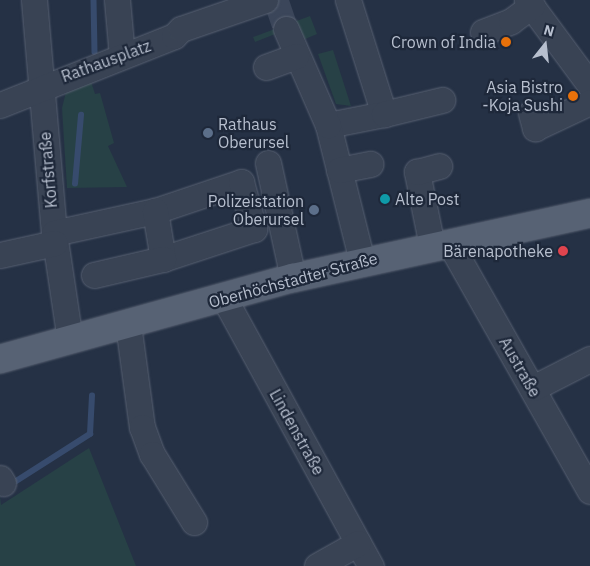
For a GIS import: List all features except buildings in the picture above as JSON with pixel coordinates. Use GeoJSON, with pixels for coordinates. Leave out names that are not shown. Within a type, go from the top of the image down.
{"type":"FeatureCollection","features":[{"type":"Feature","properties":{"kind":"main road","name":"Oberhöchstadter Straße"},"geometry":{"type":"LineString","coordinates":[[0,359],[362,261],[590,213]]}},
{"type":"Feature","properties":{"kind":"street","name":"Korfstraße"},"geometry":{"type":"LineString","coordinates":[[34,0],[55,238],[70,340]]}},
{"type":"Feature","properties":{"kind":"street","name":"Rathausplatz"},"geometry":{"type":"LineString","coordinates":[[0,105],[42,90],[50,82],[122,56],[172,30],[181,29],[265,0]]}},
{"type":"Feature","properties":{"kind":"street"},"geometry":{"type":"LineString","coordinates":[[348,0],[384,114]]}},
{"type":"Feature","properties":{"kind":"street"},"geometry":{"type":"LineString","coordinates":[[483,32],[511,21],[529,3],[590,85]]}},
{"type":"Feature","properties":{"kind":"street"},"geometry":{"type":"LineString","coordinates":[[114,6],[122,56]]}},
{"type":"Feature","properties":{"kind":"street"},"geometry":{"type":"LineString","coordinates":[[286,29],[296,56],[328,126],[362,261]]}},
{"type":"Feature","properties":{"kind":"street"},"geometry":{"type":"LineString","coordinates":[[266,67],[296,56]]}},
{"type":"Feature","properties":{"kind":"street"},"geometry":{"type":"LineString","coordinates":[[328,126],[442,100]]}},
{"type":"Feature","properties":{"kind":"street"},"geometry":{"type":"LineString","coordinates":[[531,113],[535,128],[590,102]]}},
{"type":"Feature","properties":{"kind":"street"},"geometry":{"type":"LineString","coordinates":[[268,163],[294,278]]}},
{"type":"Feature","properties":{"kind":"street"},"geometry":{"type":"LineString","coordinates":[[339,170],[370,164]]}},
{"type":"Feature","properties":{"kind":"street","name":"Austraße"},"geometry":{"type":"LineString","coordinates":[[439,166],[416,172],[441,244],[533,388],[590,491]]}},
{"type":"Feature","properties":{"kind":"street"},"geometry":{"type":"LineString","coordinates":[[0,255],[155,211],[241,182],[254,229],[163,259],[94,275]]}},
{"type":"Feature","properties":{"kind":"street"},"geometry":{"type":"LineString","coordinates":[[155,211],[163,259]]}},
{"type":"Feature","properties":{"kind":"street","name":"Lindenstraße"},"geometry":{"type":"LineString","coordinates":[[224,298],[371,566]]}},
{"type":"Feature","properties":{"kind":"street"},"geometry":{"type":"LineString","coordinates":[[128,324],[142,427],[152,454],[194,522]]}},
{"type":"Feature","properties":{"kind":"street"},"geometry":{"type":"LineString","coordinates":[[533,388],[590,359]]}},
{"type":"Feature","properties":{"kind":"street"},"geometry":{"type":"LineString","coordinates":[[317,566],[358,543]]}},
{"type":"Feature","properties":{"kind":"green space"},"geometry":{"type":"Polygon","coordinates":[[[310,16],[317,34],[298,42],[293,27],[255,42],[253,37],[310,16]]]}},
{"type":"Feature","properties":{"kind":"green space"},"geometry":{"type":"Polygon","coordinates":[[[333,50],[351,106],[336,104],[318,54],[333,50]]]}},
{"type":"Feature","properties":{"kind":"green space"},"geometry":{"type":"Polygon","coordinates":[[[89,75],[95,94],[100,93],[114,143],[108,146],[127,187],[67,188],[62,108],[67,88],[89,75]]]}},
{"type":"Feature","properties":{"kind":"green space"},"geometry":{"type":"Polygon","coordinates":[[[89,448],[136,566],[0,566],[0,496],[1,505],[89,448]]]}},
{"type":"Feature","properties":{"kind":"waterway"},"geometry":{"type":"LineString","coordinates":[[94,0],[95,52]]}},
{"type":"Feature","properties":{"kind":"waterway"},"geometry":{"type":"LineString","coordinates":[[75,184],[81,115]]}},
{"type":"Feature","properties":{"kind":"waterway"},"geometry":{"type":"LineString","coordinates":[[10,485],[90,434],[92,396]]}},
{"type":"Feature","properties":{"kind":"tunnel"},"geometry":{"type":"LineString","coordinates":[[276,0],[286,29]]}},
{"type":"Feature","properties":{"kind":"place","name":"Crown of India"},"geometry":{"type":"Point","coordinates":[506,42]}},
{"type":"Feature","properties":{"kind":"place","name":"Asia Bistro -Koja Sushi"},"geometry":{"type":"Point","coordinates":[573,96]}},
{"type":"Feature","properties":{"kind":"place","name":"Rathaus Oberursel"},"geometry":{"type":"Point","coordinates":[208,133]}},
{"type":"Feature","properties":{"kind":"place","name":"Alte Post"},"geometry":{"type":"Point","coordinates":[385,199]}},
{"type":"Feature","properties":{"kind":"place","name":"Polizeistation Oberursel"},"geometry":{"type":"Point","coordinates":[314,210]}},
{"type":"Feature","properties":{"kind":"place","name":"Bärenapotheke"},"geometry":{"type":"Point","coordinates":[563,251]}}]}
